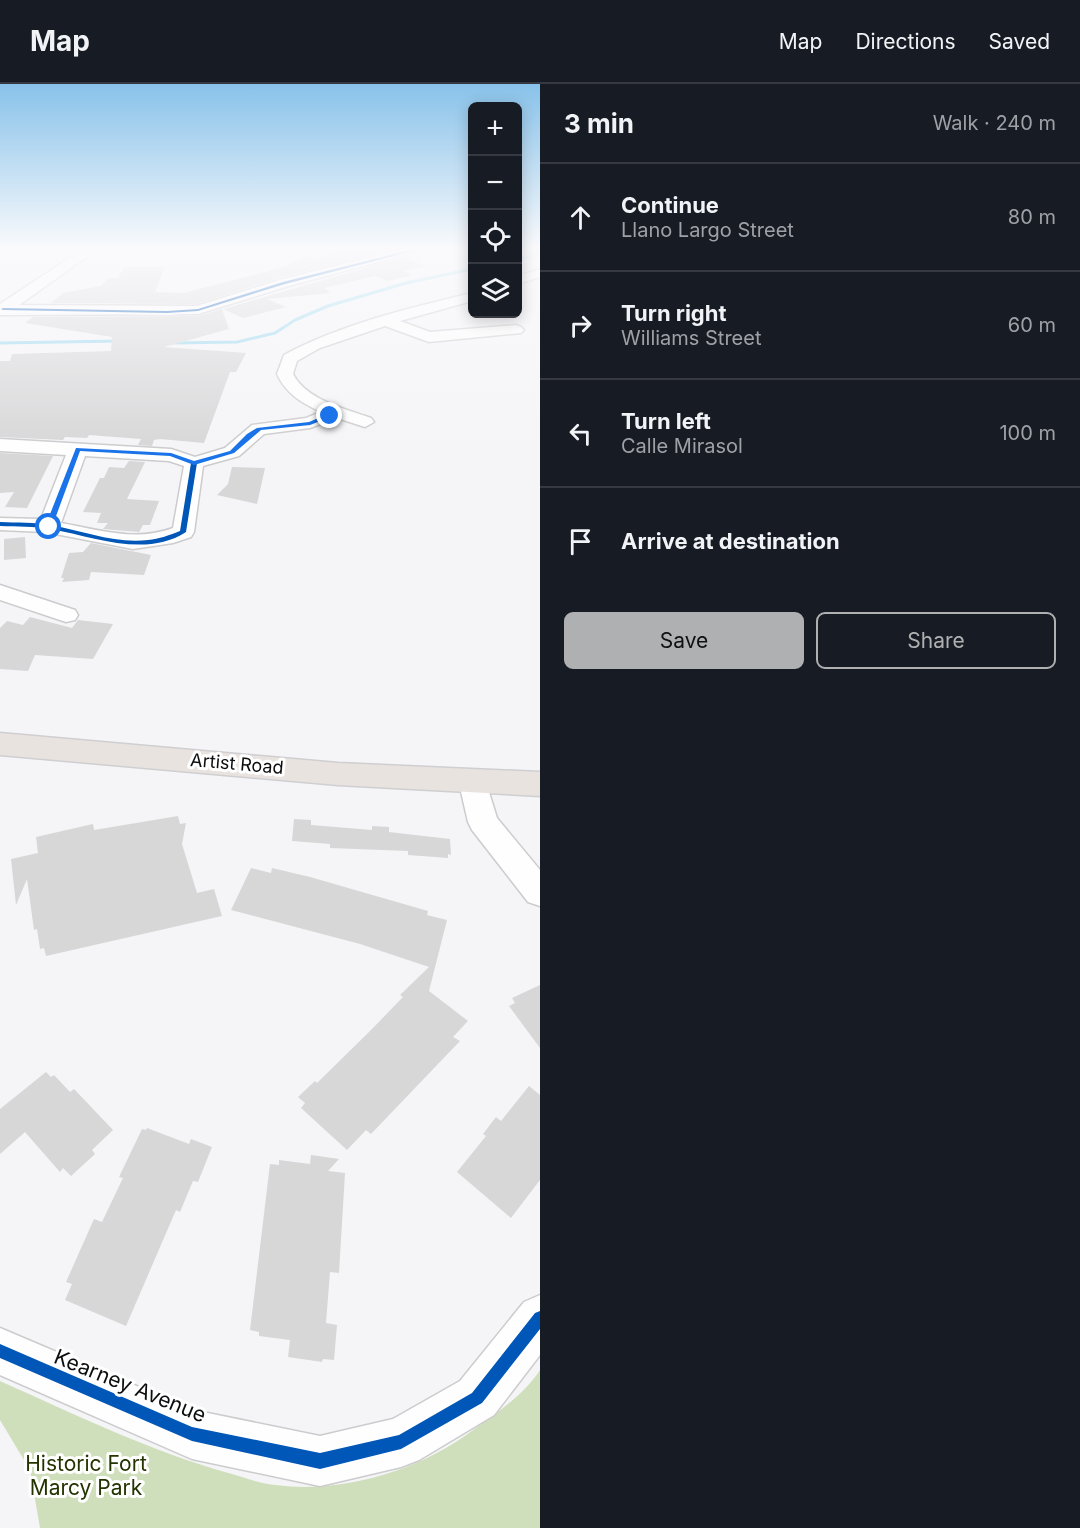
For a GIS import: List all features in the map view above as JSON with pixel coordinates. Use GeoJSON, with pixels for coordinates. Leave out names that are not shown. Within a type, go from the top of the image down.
{"type":"FeatureCollection","features":[{"type":"Feature","properties":{"kind":"main road","name":"Artist Road"},"geometry":{"type":"LineString","coordinates":[[0,744],[474,783],[540,784]]}},
{"type":"Feature","properties":{"kind":"street"},"geometry":{"type":"LineString","coordinates":[[365,423],[304,397],[292,388],[285,374],[288,362],[306,348],[409,314]]}},
{"type":"Feature","properties":{"kind":"street"},"geometry":{"type":"LineString","coordinates":[[385,321],[429,337],[516,330]]}},
{"type":"Feature","properties":{"kind":"street"},"geometry":{"type":"LineString","coordinates":[[0,445],[171,455],[194,463],[232,452],[249,435],[259,429],[310,423],[338,411]]}},
{"type":"Feature","properties":{"kind":"street"},"geometry":{"type":"LineString","coordinates":[[49,527],[78,449]]}},
{"type":"Feature","properties":{"kind":"street"},"geometry":{"type":"LineString","coordinates":[[0,524],[49,527],[135,544],[162,541],[183,532],[194,463]]}},
{"type":"Feature","properties":{"kind":"street"},"geometry":{"type":"LineString","coordinates":[[0,592],[66,615]]}},
{"type":"Feature","properties":{"kind":"street"},"geometry":{"type":"LineString","coordinates":[[474,783],[483,822],[540,893]]}},
{"type":"Feature","properties":{"kind":"street","name":"Kearney Avenue"},"geometry":{"type":"LineString","coordinates":[[0,1351],[192,1434],[320,1461],[401,1442],[477,1398],[540,1318]]}},
{"type":"Feature","properties":{"kind":"green space","name":"Historic Fort Marcy Park"},"geometry":{"type":"Polygon","coordinates":[[[540,1370],[540,1528],[40,1528],[30,1470],[0,1420],[0,1381],[114,1432],[202,1465],[271,1484],[301,1487],[327,1486],[380,1476],[430,1457],[473,1430],[518,1396],[540,1370]]]}},
{"type":"Feature","properties":{"kind":"building"},"geometry":{"type":"Polygon","coordinates":[[[224,314],[229,329],[164,347],[246,353],[236,372],[230,372],[204,443],[160,439],[154,440],[152,446],[138,445],[141,439],[89,435],[87,438],[65,437],[63,440],[0,437],[0,361],[10,361],[12,354],[111,351],[112,337],[25,323],[33,317],[224,314]]]}},
{"type":"Feature","properties":{"kind":"building"},"geometry":{"type":"Polygon","coordinates":[[[235,314],[257,314],[243,318],[235,314]]]}},
{"type":"Feature","properties":{"kind":"building"},"geometry":{"type":"Polygon","coordinates":[[[0,453],[53,456],[27,508],[5,507],[14,492],[0,493],[0,453]]]}},
{"type":"Feature","properties":{"kind":"building"},"geometry":{"type":"Polygon","coordinates":[[[129,461],[145,462],[127,499],[159,501],[150,525],[143,525],[139,532],[103,529],[108,523],[97,523],[101,513],[83,512],[100,478],[104,478],[109,467],[124,468],[129,461]]]}},
{"type":"Feature","properties":{"kind":"building"},"geometry":{"type":"Polygon","coordinates":[[[232,467],[265,468],[257,504],[217,495],[228,484],[232,467]]]}},
{"type":"Feature","properties":{"kind":"building"},"geometry":{"type":"Polygon","coordinates":[[[25,537],[26,558],[4,560],[4,539],[25,537]]]}},
{"type":"Feature","properties":{"kind":"building"},"geometry":{"type":"Polygon","coordinates":[[[91,543],[151,555],[144,575],[91,572],[89,580],[62,582],[64,578],[61,578],[69,553],[83,552],[91,543]]]}},
{"type":"Feature","properties":{"kind":"building"},"geometry":{"type":"Polygon","coordinates":[[[30,617],[72,628],[78,620],[113,624],[93,659],[35,655],[28,671],[0,669],[0,628],[7,621],[23,625],[30,617]]]}},
{"type":"Feature","properties":{"kind":"building"},"geometry":{"type":"Polygon","coordinates":[[[178,816],[180,824],[186,823],[182,844],[197,893],[214,889],[222,916],[46,956],[44,948],[40,949],[37,929],[34,930],[27,879],[16,905],[11,859],[38,853],[36,837],[93,824],[94,830],[178,816]]]}},
{"type":"Feature","properties":{"kind":"building"},"geometry":{"type":"Polygon","coordinates":[[[294,819],[311,820],[311,825],[372,830],[372,826],[389,827],[389,832],[450,839],[451,855],[448,854],[448,858],[408,855],[408,851],[330,848],[330,844],[292,841],[294,819]]]}},
{"type":"Feature","properties":{"kind":"building"},"geometry":{"type":"Polygon","coordinates":[[[251,868],[271,873],[272,868],[310,877],[428,911],[427,915],[447,920],[429,991],[468,1021],[453,1037],[460,1041],[371,1134],[366,1130],[347,1150],[301,1108],[305,1103],[298,1097],[315,1081],[317,1083],[372,1029],[403,997],[400,995],[429,967],[360,944],[231,910],[251,868]]]}},
{"type":"Feature","properties":{"kind":"building"},"geometry":{"type":"Polygon","coordinates":[[[540,985],[540,1048],[509,1006],[515,1003],[512,998],[540,985]]]}},
{"type":"Feature","properties":{"kind":"building"},"geometry":{"type":"Polygon","coordinates":[[[46,1072],[51,1077],[54,1075],[70,1092],[74,1089],[113,1130],[92,1150],[95,1154],[71,1176],[63,1168],[60,1172],[25,1132],[0,1154],[0,1109],[46,1072]]]}},
{"type":"Feature","properties":{"kind":"building"},"geometry":{"type":"Polygon","coordinates":[[[529,1086],[540,1095],[540,1180],[511,1218],[457,1172],[486,1136],[483,1134],[496,1117],[501,1121],[529,1086]]]}},
{"type":"Feature","properties":{"kind":"building"},"geometry":{"type":"Polygon","coordinates":[[[147,1128],[189,1144],[191,1139],[212,1147],[198,1182],[193,1181],[180,1212],[176,1210],[126,1326],[65,1300],[72,1284],[66,1282],[94,1219],[102,1222],[123,1178],[119,1177],[142,1129],[147,1128]]]}},
{"type":"Feature","properties":{"kind":"building"},"geometry":{"type":"Polygon","coordinates":[[[311,1155],[339,1159],[328,1171],[345,1173],[339,1273],[330,1272],[326,1323],[337,1325],[334,1360],[323,1359],[322,1362],[288,1357],[290,1340],[259,1336],[259,1332],[250,1330],[270,1164],[279,1165],[279,1160],[310,1164],[311,1155]]]}},
{"type":"Feature","properties":{"kind":"waterway"},"geometry":{"type":"LineString","coordinates":[[171,343],[237,342],[275,333],[308,314]]}},
{"type":"Feature","properties":{"kind":"waterway"},"geometry":{"type":"LineString","coordinates":[[0,343],[119,341]]}},
{"type":"Feature","properties":{"kind":"cycle path"},"geometry":{"type":"LineString","coordinates":[[0,524],[45,526],[117,541],[149,542],[165,538],[183,532],[194,463]]}},
{"type":"Feature","properties":{"kind":"cycle path"},"geometry":{"type":"LineString","coordinates":[[0,1351],[192,1434],[320,1461],[401,1442],[477,1398],[540,1318]]}},
{"type":"Feature","properties":{"kind":"route"},"geometry":{"type":"LineString","coordinates":[[49,527],[78,449],[171,455],[194,463],[232,452],[249,435],[259,429],[317,422],[330,416]]}}]}
